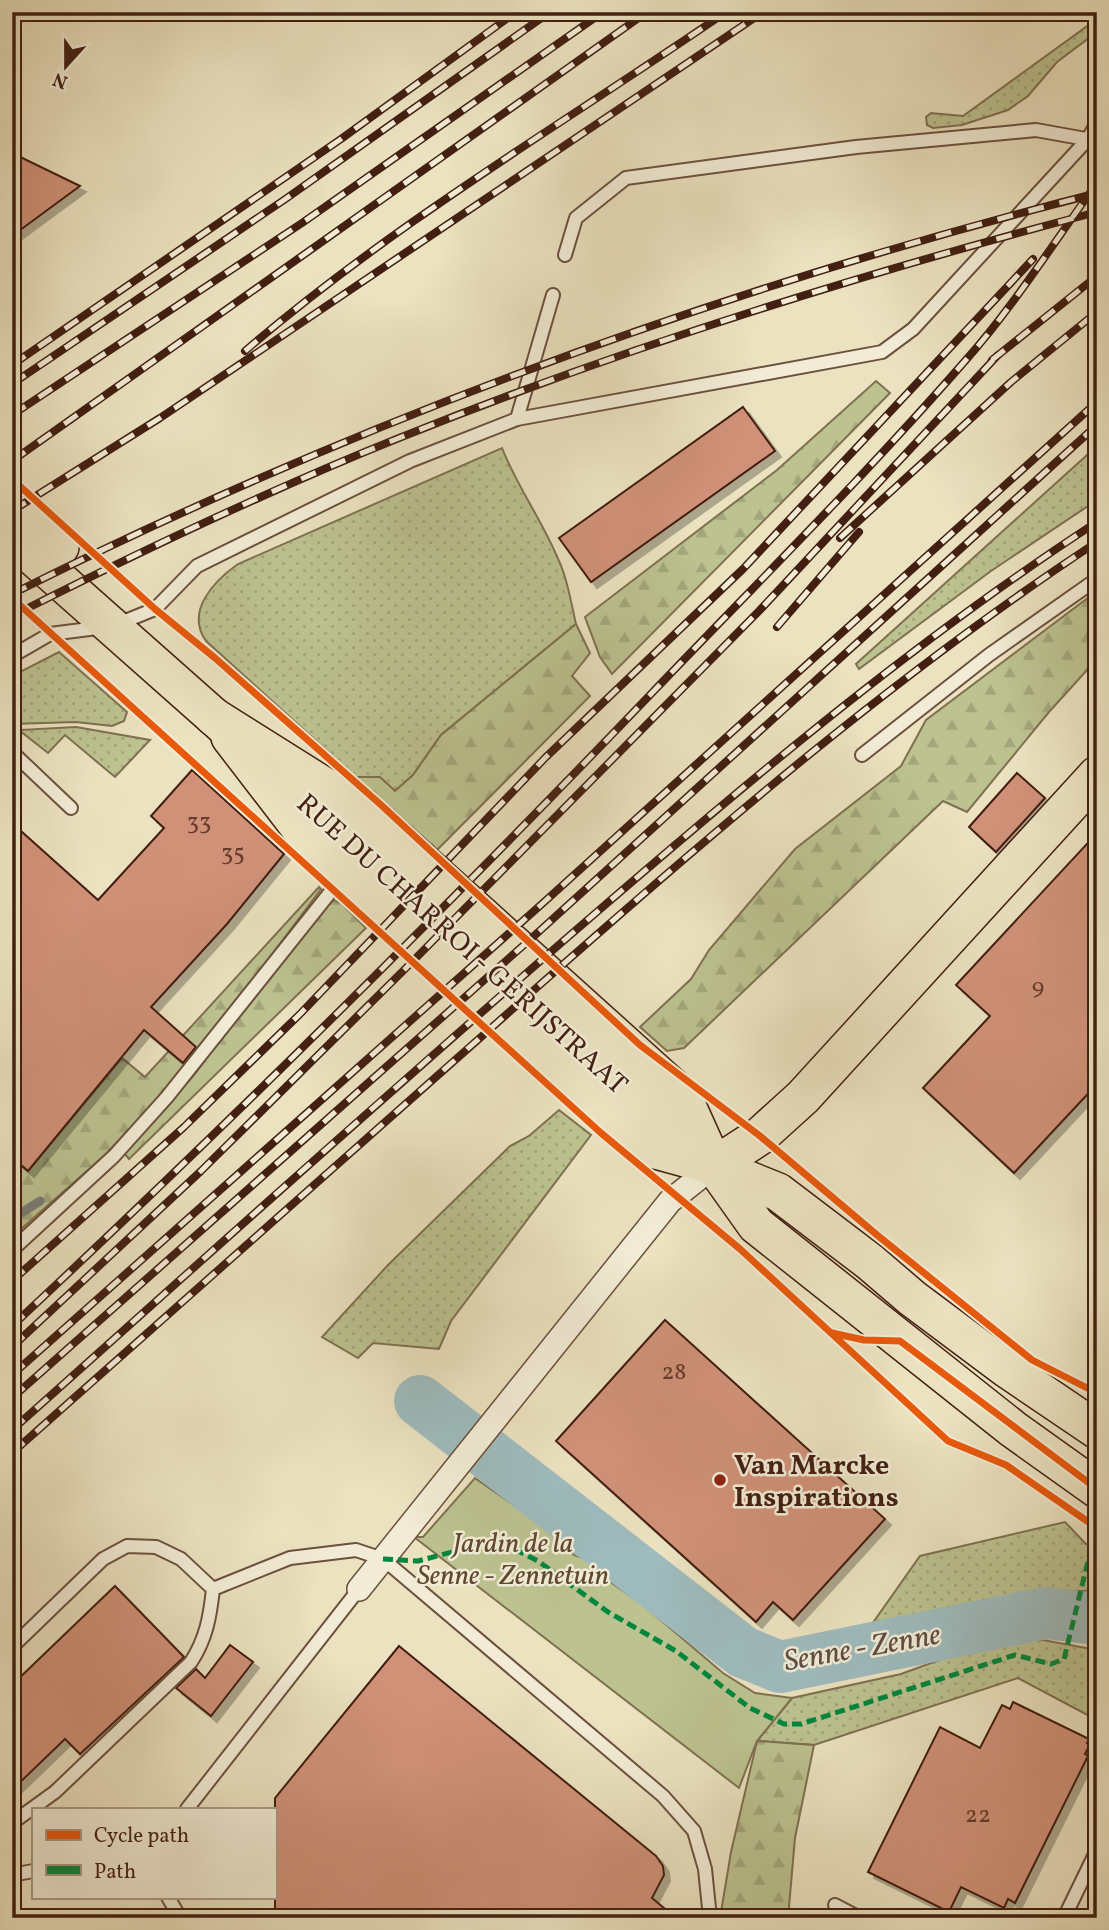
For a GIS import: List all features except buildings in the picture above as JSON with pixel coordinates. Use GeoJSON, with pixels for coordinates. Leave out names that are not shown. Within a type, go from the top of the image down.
{"type":"FeatureCollection","features":[{"type":"Feature","properties":{"kind":"main road","name":"RUE DU CHARROI - GERIJSTRAAT"},"geometry":{"type":"LineString","coordinates":[[12,506],[74,559],[113,626]]}},
{"type":"Feature","properties":{"kind":"main road","name":"RUE DU CHARROI - GERIJSTRAAT"},"geometry":{"type":"LineString","coordinates":[[12,538],[214,717],[413,900],[714,1166],[756,1225],[982,1405],[1097,1489]]}},
{"type":"Feature","properties":{"kind":"main road","name":"RUE DU CHARROI - GERIJSTRAAT"},"geometry":{"type":"LineString","coordinates":[[12,558],[37,579],[113,626]]}},
{"type":"Feature","properties":{"kind":"main road","name":"RUE DU CHARROI - GERIJSTRAAT"},"geometry":{"type":"LineString","coordinates":[[214,717],[326,862],[641,1146],[714,1166],[778,1192],[862,1255],[912,1298],[1094,1422]]}},
{"type":"Feature","properties":{"kind":"main road"},"geometry":{"type":"LineString","coordinates":[[714,1166],[760,1136],[803,1097],[1097,775]]}},
{"type":"Feature","properties":{"kind":"main road"},"geometry":{"type":"LineString","coordinates":[[1059,1461],[1094,1422]]}},
{"type":"Feature","properties":{"kind":"street"},"geometry":{"type":"LineString","coordinates":[[359,1589],[670,1201],[714,1166]]}},
{"type":"Feature","properties":{"kind":"lane"},"geometry":{"type":"LineString","coordinates":[[12,656],[50,634],[113,626],[155,609],[197,566],[410,461],[517,419],[882,352],[913,329],[1092,140],[1097,123]]}},
{"type":"Feature","properties":{"kind":"lane"},"geometry":{"type":"LineString","coordinates":[[565,255],[576,218],[626,178],[856,147],[1036,130],[1092,140]]}},
{"type":"Feature","properties":{"kind":"lane"},"geometry":{"type":"LineString","coordinates":[[517,419],[553,295]]}},
{"type":"Feature","properties":{"kind":"lane"},"geometry":{"type":"LineString","coordinates":[[862,755],[989,655],[1097,579]]}},
{"type":"Feature","properties":{"kind":"lane"},"geometry":{"type":"LineString","coordinates":[[12,752],[71,808]]}},
{"type":"Feature","properties":{"kind":"lane"},"geometry":{"type":"LineString","coordinates":[[12,1250],[114,1156],[167,1097],[209,1048],[298,929],[342,877]]}},
{"type":"Feature","properties":{"kind":"lane"},"geometry":{"type":"LineString","coordinates":[[12,1647],[103,1559],[127,1546],[156,1547],[181,1559],[213,1589]]}},
{"type":"Feature","properties":{"kind":"lane"},"geometry":{"type":"LineString","coordinates":[[213,1589],[290,1558],[356,1550],[383,1559],[663,1796],[694,1830],[705,1869],[710,1918]]}},
{"type":"Feature","properties":{"kind":"lane"},"geometry":{"type":"LineString","coordinates":[[32,1808],[55,1792],[191,1662],[202,1644],[211,1615],[213,1589]]}},
{"type":"Feature","properties":{"kind":"lane"},"geometry":{"type":"LineString","coordinates":[[188,1808],[359,1589]]}},
{"type":"Feature","properties":{"kind":"lane"},"geometry":{"type":"LineString","coordinates":[[12,1822],[32,1808]]}},
{"type":"Feature","properties":{"kind":"lane"},"geometry":{"type":"LineString","coordinates":[[1064,1918],[1097,1850]]}},
{"type":"Feature","properties":{"kind":"lane"},"geometry":{"type":"LineString","coordinates":[[12,1875],[32,1871]]}},
{"type":"Feature","properties":{"kind":"lane"},"geometry":{"type":"LineString","coordinates":[[168,1898],[180,1918]]}},
{"type":"Feature","properties":{"kind":"lane"},"geometry":{"type":"LineString","coordinates":[[835,1905],[860,1918]]}},
{"type":"Feature","properties":{"kind":"green space"},"geometry":{"type":"Polygon","coordinates":[[[1097,19],[1097,32],[1057,62],[1028,96],[1008,110],[962,125],[933,128],[927,125],[926,117],[931,113],[963,116],[1097,19]]]}},
{"type":"Feature","properties":{"kind":"green space"},"geometry":{"type":"Polygon","coordinates":[[[876,381],[890,393],[612,674],[600,657],[585,617],[777,470],[876,381]]]}},
{"type":"Feature","properties":{"kind":"green space"},"geometry":{"type":"Polygon","coordinates":[[[1097,446],[1097,500],[991,571],[859,669],[856,664],[1097,446]]]}},
{"type":"Feature","properties":{"kind":"green space"},"geometry":{"type":"Polygon","coordinates":[[[502,448],[563,571],[576,624],[441,735],[413,775],[395,791],[380,778],[356,777],[206,641],[200,630],[199,619],[205,598],[220,579],[238,564],[502,448]]]}},
{"type":"Feature","properties":{"kind":"green space"},"geometry":{"type":"Polygon","coordinates":[[[1097,591],[1097,659],[1049,712],[967,812],[943,801],[684,1048],[667,1051],[640,1027],[691,979],[709,950],[795,849],[901,766],[926,720],[1097,591]]]}},
{"type":"Feature","properties":{"kind":"green space"},"geometry":{"type":"Polygon","coordinates":[[[576,624],[590,653],[572,676],[590,696],[437,850],[356,777],[380,777],[395,791],[413,775],[441,735],[576,624]]]}},
{"type":"Feature","properties":{"kind":"green space"},"geometry":{"type":"Polygon","coordinates":[[[59,652],[127,712],[124,721],[112,726],[76,722],[12,724],[12,676],[59,652]]]}},
{"type":"Feature","properties":{"kind":"green space"},"geometry":{"type":"Polygon","coordinates":[[[76,727],[150,740],[115,777],[65,735],[48,753],[19,730],[76,727]]]}},
{"type":"Feature","properties":{"kind":"green space"},"geometry":{"type":"Polygon","coordinates":[[[319,887],[321,889],[228,1013],[164,1092],[105,1155],[12,1237],[12,1158],[28,1171],[122,1058],[145,1077],[319,887]]]}},
{"type":"Feature","properties":{"kind":"green space"},"geometry":{"type":"Polygon","coordinates":[[[333,900],[341,903],[366,928],[129,1159],[124,1153],[193,1076],[303,930],[333,900]]]}},
{"type":"Feature","properties":{"kind":"green space"},"geometry":{"type":"Polygon","coordinates":[[[559,1110],[591,1135],[451,1321],[439,1349],[373,1343],[358,1358],[322,1337],[388,1265],[510,1146],[529,1136],[559,1110]]]}},
{"type":"Feature","properties":{"kind":"green space","name":"Jardin de la Senne - Zennetuin"},"geometry":{"type":"Polygon","coordinates":[[[475,1478],[552,1532],[574,1555],[595,1563],[595,1571],[643,1605],[723,1673],[755,1693],[792,1698],[757,1741],[739,1788],[414,1537],[423,1537],[475,1478]]]}},
{"type":"Feature","properties":{"kind":"green space"},"geometry":{"type":"Polygon","coordinates":[[[1065,1522],[1086,1544],[1097,1546],[1097,1590],[1053,1593],[989,1605],[779,1658],[777,1644],[872,1624],[920,1556],[1065,1522]]]}},
{"type":"Feature","properties":{"kind":"green space"},"geometry":{"type":"Polygon","coordinates":[[[1010,1634],[1097,1650],[1097,1720],[1018,1678],[814,1745],[757,1741],[792,1698],[901,1674],[1010,1634]]]}},
{"type":"Feature","properties":{"kind":"green space"},"geometry":{"type":"Polygon","coordinates":[[[757,1741],[814,1745],[795,1838],[788,1918],[720,1918],[731,1852],[757,1741]]]}},
{"type":"Feature","properties":{"kind":"waterway"},"geometry":{"type":"LineString","coordinates":[[12,1219],[40,1201]]}},
{"type":"Feature","properties":{"kind":"waterway","name":"Senne - Zenne"},"geometry":{"type":"LineString","coordinates":[[420,1401],[743,1652],[780,1667],[1045,1613],[1097,1619]]}},
{"type":"Feature","properties":{"kind":"railway"},"geometry":{"type":"LineString","coordinates":[[12,365],[341,139],[516,12]]}},
{"type":"Feature","properties":{"kind":"railway"},"geometry":{"type":"LineString","coordinates":[[12,384],[284,200],[550,12]]}},
{"type":"Feature","properties":{"kind":"railway"},"geometry":{"type":"LineString","coordinates":[[12,415],[302,223],[603,12]]}},
{"type":"Feature","properties":{"kind":"railway"},"geometry":{"type":"LineString","coordinates":[[12,461],[647,12]]}},
{"type":"Feature","properties":{"kind":"railway"},"geometry":{"type":"LineString","coordinates":[[245,351],[302,304],[420,217],[726,12]]}},
{"type":"Feature","properties":{"kind":"railway"},"geometry":{"type":"LineString","coordinates":[[12,511],[160,418],[763,12]]}},
{"type":"Feature","properties":{"kind":"railway"},"geometry":{"type":"LineString","coordinates":[[12,1326],[175,1172],[414,936],[849,489],[983,340],[1097,183]]}},
{"type":"Feature","properties":{"kind":"railway"},"geometry":{"type":"LineString","coordinates":[[12,594],[273,472],[540,366],[813,273],[1090,195]]}},
{"type":"Feature","properties":{"kind":"railway"},"geometry":{"type":"LineString","coordinates":[[12,616],[252,501],[350,458],[484,405],[744,314],[1097,212]]}},
{"type":"Feature","properties":{"kind":"railway"},"geometry":{"type":"LineString","coordinates":[[12,1281],[184,1127],[301,1013],[546,757],[743,569],[1033,259]]}},
{"type":"Feature","properties":{"kind":"railway"},"geometry":{"type":"LineString","coordinates":[[992,360],[1097,276]]}},
{"type":"Feature","properties":{"kind":"railway"},"geometry":{"type":"LineString","coordinates":[[840,538],[1011,382],[1097,312]]}},
{"type":"Feature","properties":{"kind":"railway"},"geometry":{"type":"LineString","coordinates":[[12,1347],[201,1171],[408,966],[759,611],[998,355]]}},
{"type":"Feature","properties":{"kind":"railway"},"geometry":{"type":"LineString","coordinates":[[12,1375],[543,903],[1097,402]]}},
{"type":"Feature","properties":{"kind":"railway"},"geometry":{"type":"LineString","coordinates":[[12,1398],[534,936],[1097,425]]}},
{"type":"Feature","properties":{"kind":"railway"},"geometry":{"type":"LineString","coordinates":[[12,1430],[451,1039],[719,808],[904,659],[1031,566],[1097,522]]}},
{"type":"Feature","properties":{"kind":"railway"},"geometry":{"type":"LineString","coordinates":[[777,627],[859,532]]}},
{"type":"Feature","properties":{"kind":"railway"},"geometry":{"type":"LineString","coordinates":[[12,1453],[534,990],[738,813],[950,645],[1097,542]]}},
{"type":"Feature","properties":{"kind":"marked path"},"geometry":{"type":"LineString","coordinates":[[383,1559],[418,1561],[475,1546],[504,1544],[538,1561],[608,1612],[676,1651],[750,1708],[784,1724],[801,1724],[1015,1655],[1051,1664],[1064,1659],[1092,1545]]}},
{"type":"Feature","properties":{"kind":"cycle path"},"geometry":{"type":"LineString","coordinates":[[12,479],[155,609],[215,658],[380,804],[640,1045],[760,1136],[1032,1360],[1097,1393]]}},
{"type":"Feature","properties":{"kind":"cycle path"},"geometry":{"type":"LineString","coordinates":[[12,598],[601,1133],[740,1249],[948,1441],[1006,1465],[1097,1528]]}},
{"type":"Feature","properties":{"kind":"cycle path"},"geometry":{"type":"LineString","coordinates":[[832,1333],[864,1340],[900,1341],[1097,1489]]}},
{"type":"Feature","properties":{"kind":"place","name":"Van Marcke Inspirations"},"geometry":{"type":"Point","coordinates":[720,1480]}}]}
